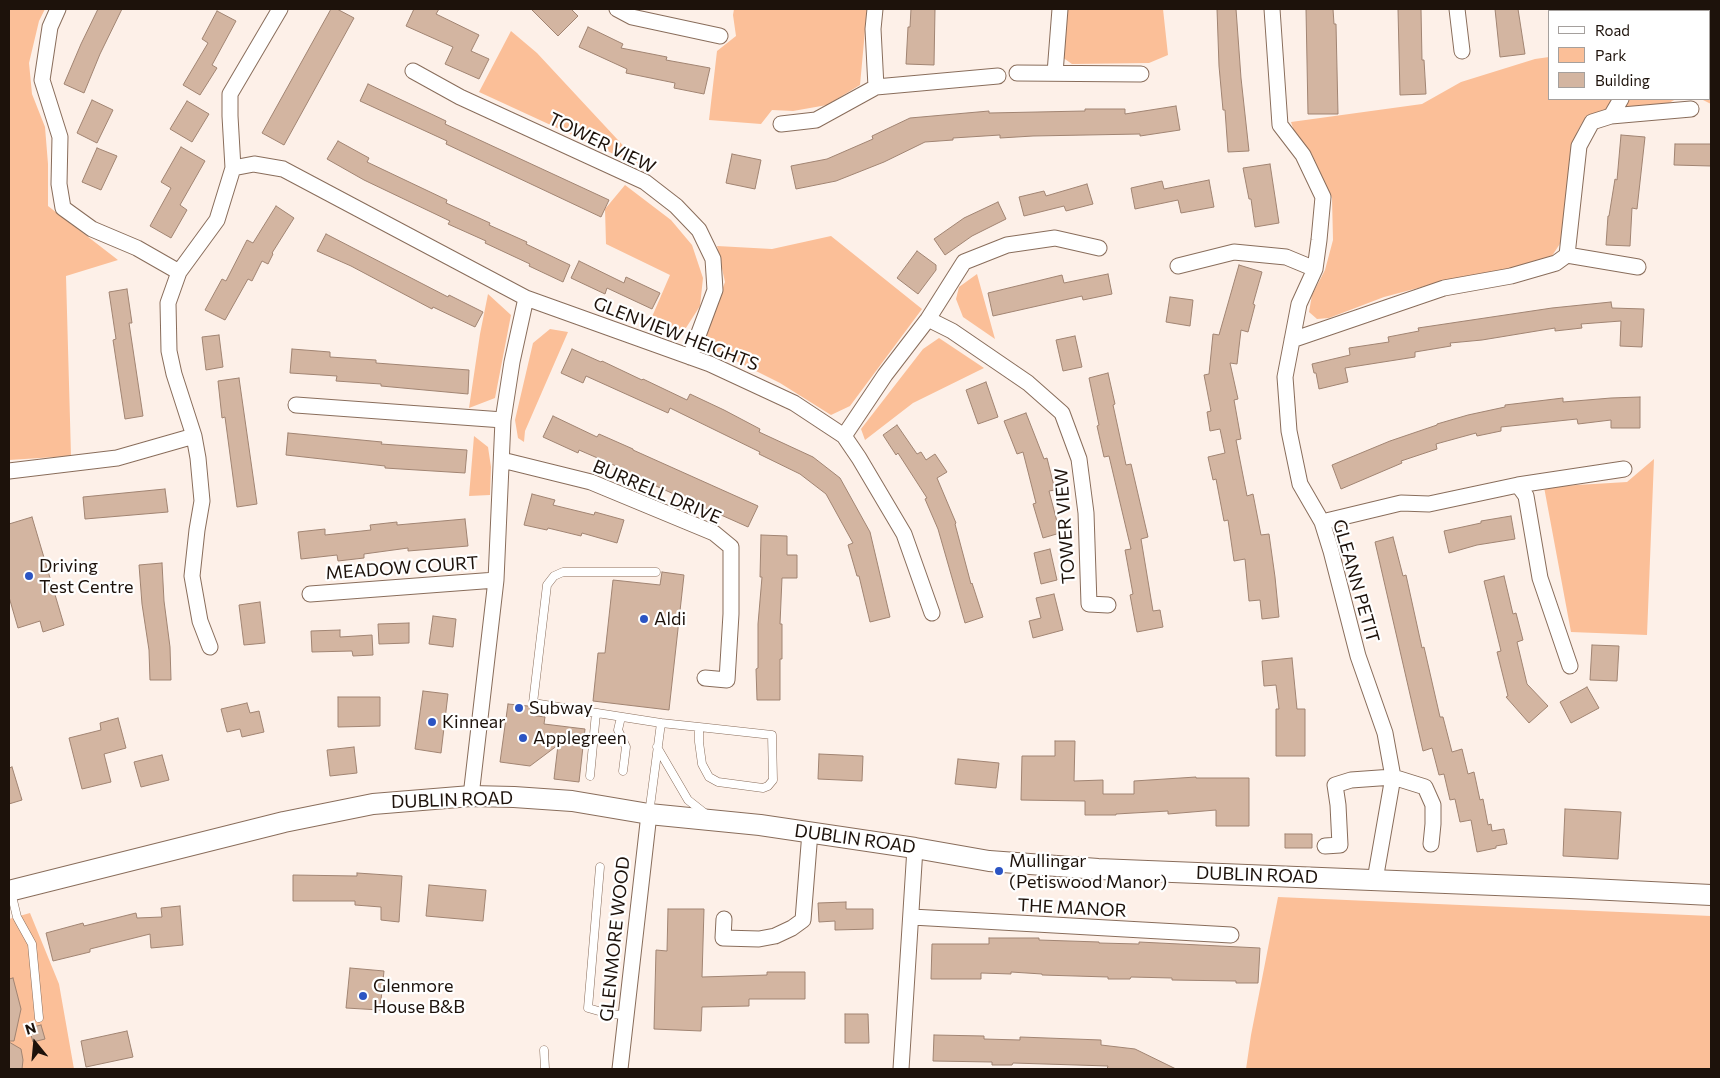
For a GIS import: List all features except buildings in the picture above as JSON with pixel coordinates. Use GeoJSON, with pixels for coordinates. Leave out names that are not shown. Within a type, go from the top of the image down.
{"type":"FeatureCollection","features":[{"type":"Feature","properties":{"kind":"main road","name":"DUBLIN ROAD"},"geometry":{"type":"LineString","coordinates":[[10,891],[275,825],[373,804],[472,796],[572,801],[649,814],[810,832],[989,861],[1098,869],[1711,895]]}},
{"type":"Feature","properties":{"kind":"street"},"geometry":{"type":"LineString","coordinates":[[58,9],[50,27],[42,80],[60,137],[58,184],[63,208],[92,229],[136,248],[179,272]]}},
{"type":"Feature","properties":{"kind":"street"},"geometry":{"type":"LineString","coordinates":[[210,647],[200,621],[192,576],[196,530],[202,501],[198,458],[194,436],[174,374],[169,351],[168,303],[179,272],[217,220],[234,168],[230,94],[280,9]]}},
{"type":"Feature","properties":{"kind":"street"},"geometry":{"type":"LineString","coordinates":[[617,9],[632,17],[720,36]]}},
{"type":"Feature","properties":{"kind":"street"},"geometry":{"type":"LineString","coordinates":[[875,9],[873,29],[876,87]]}},
{"type":"Feature","properties":{"kind":"street"},"geometry":{"type":"LineString","coordinates":[[1055,73],[1060,9]]}},
{"type":"Feature","properties":{"kind":"street","name":"GLEANN PETIT"},"geometry":{"type":"LineString","coordinates":[[1272,9],[1280,125],[1303,156],[1323,197],[1315,269],[1299,304],[1285,377],[1289,431],[1300,484],[1322,522],[1358,656],[1385,733],[1393,777],[1375,880]]}},
{"type":"Feature","properties":{"kind":"street"},"geometry":{"type":"LineString","coordinates":[[1457,9],[1462,51]]}},
{"type":"Feature","properties":{"kind":"street","name":"TOWER VIEW"},"geometry":{"type":"LineString","coordinates":[[414,71],[460,97],[645,182],[676,206],[699,230],[713,259],[715,290],[690,357]]}},
{"type":"Feature","properties":{"kind":"street"},"geometry":{"type":"LineString","coordinates":[[1016,74],[1141,74]]}},
{"type":"Feature","properties":{"kind":"street"},"geometry":{"type":"LineString","coordinates":[[781,124],[816,120],[876,87],[998,76]]}},
{"type":"Feature","properties":{"kind":"street"},"geometry":{"type":"LineString","coordinates":[[1611,116],[1620,100]]}},
{"type":"Feature","properties":{"kind":"street"},"geometry":{"type":"LineString","coordinates":[[1567,255],[1580,146],[1592,122],[1611,116],[1691,109]]}},
{"type":"Feature","properties":{"kind":"street","name":"GLENVIEW HEIGHTS"},"geometry":{"type":"LineString","coordinates":[[234,168],[254,164],[284,169],[526,298],[710,364],[794,403],[844,436],[859,458],[904,534],[932,613]]}},
{"type":"Feature","properties":{"kind":"street"},"geometry":{"type":"LineString","coordinates":[[844,436],[928,319],[964,262],[1007,245],[1055,238],[1099,248]]}},
{"type":"Feature","properties":{"kind":"street"},"geometry":{"type":"LineString","coordinates":[[1178,266],[1234,252],[1286,257],[1315,269]]}},
{"type":"Feature","properties":{"kind":"street"},"geometry":{"type":"LineString","coordinates":[[1292,340],[1444,288],[1511,276],[1556,263],[1567,255],[1638,267]]}},
{"type":"Feature","properties":{"kind":"street"},"geometry":{"type":"LineString","coordinates":[[296,405],[503,420],[512,362],[526,298]]}},
{"type":"Feature","properties":{"kind":"street","name":"TOWER VIEW"},"geometry":{"type":"LineString","coordinates":[[928,319],[952,331],[1028,383],[1062,413],[1079,459],[1086,514],[1089,604],[1108,605]]}},
{"type":"Feature","properties":{"kind":"street","name":"MEADOW COURT"},"geometry":{"type":"LineString","coordinates":[[472,796],[496,580],[503,420]]}},
{"type":"Feature","properties":{"kind":"street"},"geometry":{"type":"LineString","coordinates":[[9,471],[117,458],[194,436]]}},
{"type":"Feature","properties":{"kind":"street","name":"BURRELL DRIVE"},"geometry":{"type":"LineString","coordinates":[[502,460],[591,482],[714,533],[731,547],[731,614],[727,680],[705,678]]}},
{"type":"Feature","properties":{"kind":"street"},"geometry":{"type":"LineString","coordinates":[[1322,522],[1401,503],[1429,504],[1518,485],[1624,468]]}},
{"type":"Feature","properties":{"kind":"street"},"geometry":{"type":"LineString","coordinates":[[1518,485],[1526,496],[1540,578],[1570,666]]}},
{"type":"Feature","properties":{"kind":"street","name":"MEADOW COURT"},"geometry":{"type":"LineString","coordinates":[[310,594],[496,580]]}},
{"type":"Feature","properties":{"kind":"street"},"geometry":{"type":"LineString","coordinates":[[1325,846],[1340,845],[1338,805],[1334,785],[1351,780],[1393,777],[1425,788],[1433,805],[1431,844]]}},
{"type":"Feature","properties":{"kind":"street","name":"GLENMORE WOOD"},"geometry":{"type":"LineString","coordinates":[[620,1069],[649,814]]}},
{"type":"Feature","properties":{"kind":"street"},"geometry":{"type":"LineString","coordinates":[[724,919],[722,938],[759,939],[776,936],[803,920],[810,832]]}},
{"type":"Feature","properties":{"kind":"street"},"geometry":{"type":"LineString","coordinates":[[900,1069],[912,917],[915,848]]}},
{"type":"Feature","properties":{"kind":"street","name":"THE MANOR"},"geometry":{"type":"LineString","coordinates":[[912,917],[1231,935]]}},
{"type":"Feature","properties":{"kind":"lane"},"geometry":{"type":"LineString","coordinates":[[656,572],[563,572],[554,576],[547,585],[533,703],[660,723],[699,727],[772,735],[773,780],[768,786],[763,788],[718,782],[709,777],[702,764],[699,727]]}},
{"type":"Feature","properties":{"kind":"lane"},"geometry":{"type":"LineString","coordinates":[[590,776],[596,713]]}},
{"type":"Feature","properties":{"kind":"lane"},"geometry":{"type":"LineString","coordinates":[[621,717],[618,730],[626,747],[623,771]]}},
{"type":"Feature","properties":{"kind":"lane"},"geometry":{"type":"LineString","coordinates":[[649,814],[660,723]]}},
{"type":"Feature","properties":{"kind":"lane"},"geometry":{"type":"LineString","coordinates":[[658,747],[688,800],[715,821]]}},
{"type":"Feature","properties":{"kind":"lane"},"geometry":{"type":"LineString","coordinates":[[600,867],[588,1008],[609,1014],[626,1015]]}},
{"type":"Feature","properties":{"kind":"lane"},"geometry":{"type":"LineString","coordinates":[[10,891],[17,917],[32,944],[40,1018]]}},
{"type":"Feature","properties":{"kind":"lane"},"geometry":{"type":"LineString","coordinates":[[544,1050],[545,1069]]}},
{"type":"Feature","properties":{"kind":"green space"},"geometry":{"type":"Polygon","coordinates":[[[9,9],[45,9],[39,21],[29,63],[32,94],[45,127],[48,164],[48,206],[118,260],[66,276],[71,456],[9,460],[9,9]]]}},
{"type":"Feature","properties":{"kind":"green space"},"geometry":{"type":"Polygon","coordinates":[[[734,9],[867,9],[860,85],[827,105],[793,111],[772,110],[761,124],[709,120],[717,51],[736,36],[734,9]]]}},
{"type":"Feature","properties":{"kind":"green space"},"geometry":{"type":"Polygon","coordinates":[[[1066,9],[1163,9],[1168,55],[1149,63],[1072,64],[1062,57],[1066,9]]]}},
{"type":"Feature","properties":{"kind":"green space"},"geometry":{"type":"Polygon","coordinates":[[[1708,9],[1708,10],[1644,10],[1708,9]]]}},
{"type":"Feature","properties":{"kind":"green space"},"geometry":{"type":"Polygon","coordinates":[[[1710,14],[1711,17],[1711,104],[1703,100],[1710,100],[1710,14]]]}},
{"type":"Feature","properties":{"kind":"green space"},"geometry":{"type":"Polygon","coordinates":[[[511,31],[537,53],[644,168],[479,92],[511,31]]]}},
{"type":"Feature","properties":{"kind":"green space"},"geometry":{"type":"Polygon","coordinates":[[[1548,57],[1548,100],[1674,100],[1669,103],[1609,109],[1586,116],[1577,132],[1563,239],[1552,256],[1507,270],[1448,280],[1384,297],[1329,318],[1317,319],[1309,312],[1312,295],[1325,270],[1333,240],[1332,198],[1311,153],[1295,134],[1291,122],[1422,104],[1461,82],[1535,59],[1548,57]]]}},
{"type":"Feature","properties":{"kind":"green space"},"geometry":{"type":"Polygon","coordinates":[[[625,185],[671,220],[692,245],[703,278],[700,306],[684,331],[648,326],[670,275],[606,244],[605,209],[625,185]]]}},
{"type":"Feature","properties":{"kind":"green space"},"geometry":{"type":"Polygon","coordinates":[[[831,236],[922,309],[850,406],[831,415],[780,383],[702,344],[725,282],[717,246],[772,249],[831,236]]]}},
{"type":"Feature","properties":{"kind":"green space"},"geometry":{"type":"Polygon","coordinates":[[[977,274],[995,339],[963,317],[956,299],[959,287],[977,274]]]}},
{"type":"Feature","properties":{"kind":"green space"},"geometry":{"type":"Polygon","coordinates":[[[488,294],[511,315],[495,398],[469,408],[480,334],[488,294]]]}},
{"type":"Feature","properties":{"kind":"green space"},"geometry":{"type":"Polygon","coordinates":[[[550,329],[568,332],[525,431],[524,442],[518,438],[515,420],[533,343],[550,329]]]}},
{"type":"Feature","properties":{"kind":"green space"},"geometry":{"type":"Polygon","coordinates":[[[939,338],[984,368],[913,403],[865,440],[861,429],[923,349],[939,338]]]}},
{"type":"Feature","properties":{"kind":"green space"},"geometry":{"type":"Polygon","coordinates":[[[474,436],[488,447],[491,467],[490,495],[469,496],[474,436]]]}},
{"type":"Feature","properties":{"kind":"green space"},"geometry":{"type":"Polygon","coordinates":[[[1654,459],[1647,635],[1571,632],[1544,487],[1627,482],[1654,459]]]}},
{"type":"Feature","properties":{"kind":"green space"},"geometry":{"type":"Polygon","coordinates":[[[1278,897],[1711,916],[1711,1069],[1246,1069],[1278,897]]]}},
{"type":"Feature","properties":{"kind":"green space"},"geometry":{"type":"Polygon","coordinates":[[[30,913],[59,984],[74,1069],[9,1069],[9,919],[30,913]]]}},
{"type":"Feature","properties":{"kind":"place","name":"Driving Test Centre"},"geometry":{"type":"Point","coordinates":[29,576]}},
{"type":"Feature","properties":{"kind":"place","name":"Aldi"},"geometry":{"type":"Point","coordinates":[644,619]}},
{"type":"Feature","properties":{"kind":"place","name":"Subway"},"geometry":{"type":"Point","coordinates":[519,708]}},
{"type":"Feature","properties":{"kind":"place","name":"Kinnear"},"geometry":{"type":"Point","coordinates":[432,722]}},
{"type":"Feature","properties":{"kind":"place","name":"Applegreen"},"geometry":{"type":"Point","coordinates":[523,738]}},
{"type":"Feature","properties":{"kind":"place","name":"Mullingar (Petiswood Manor)"},"geometry":{"type":"Point","coordinates":[999,871]}},
{"type":"Feature","properties":{"kind":"place","name":"Glenmore House B&B"},"geometry":{"type":"Point","coordinates":[363,996]}}]}
